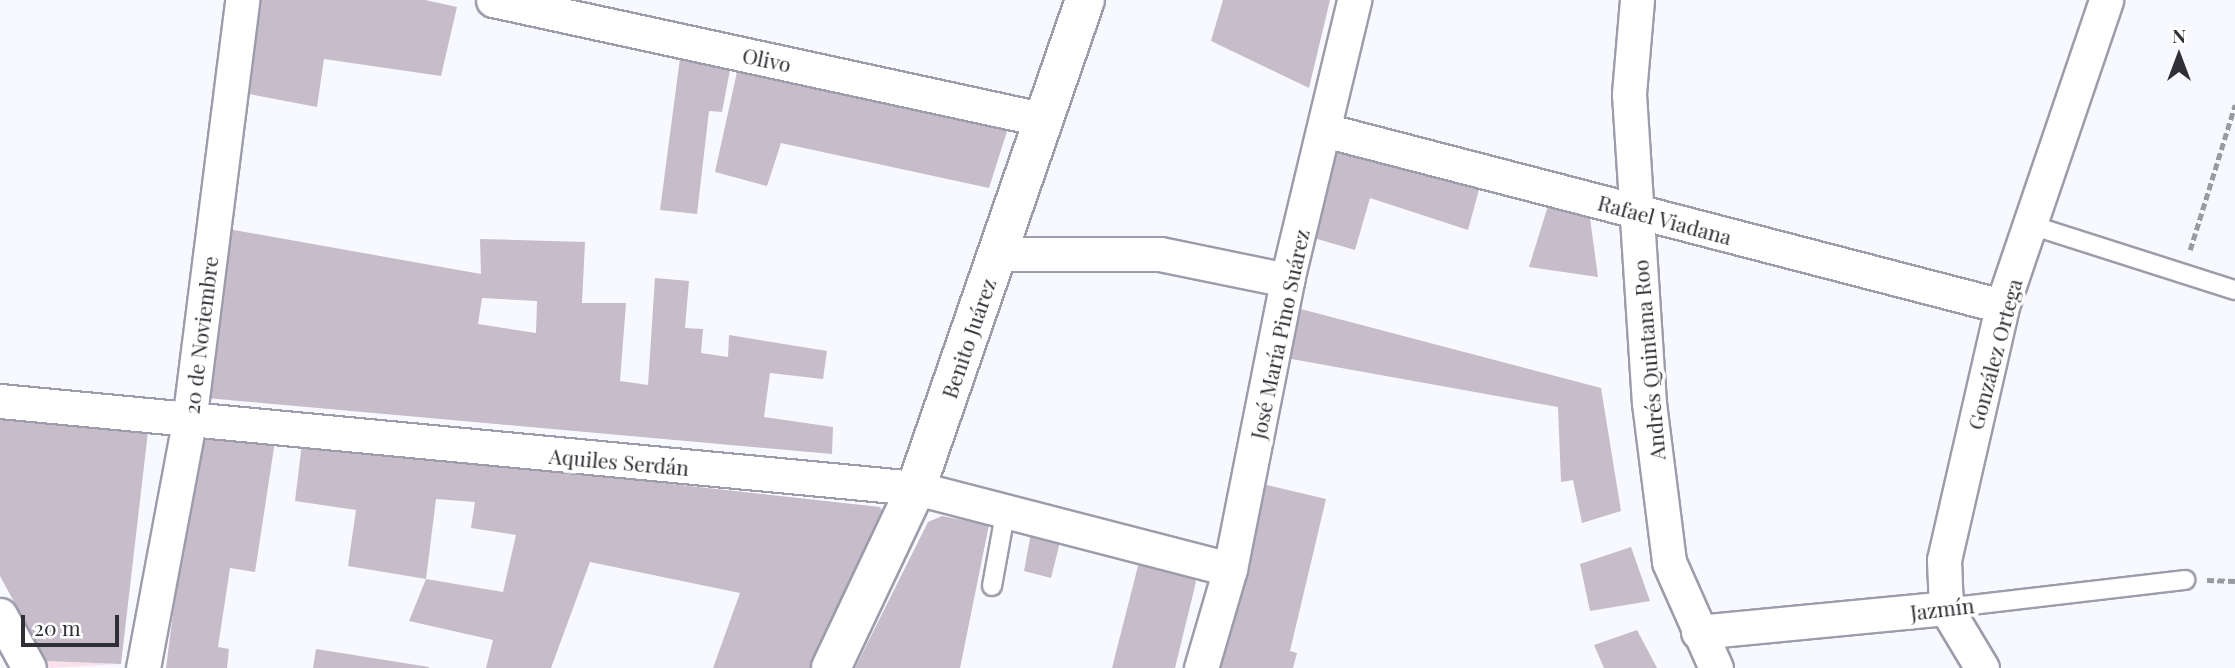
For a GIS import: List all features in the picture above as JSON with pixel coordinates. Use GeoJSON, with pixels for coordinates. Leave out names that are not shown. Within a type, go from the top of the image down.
{"type":"FeatureCollection","features":[{"type":"Feature","properties":{"kind":"street","name":"20 de Noviembre"},"geometry":{"type":"LineString","coordinates":[[144,668],[189,422],[242,0]]}},
{"type":"Feature","properties":{"kind":"street","name":"Olivo"},"geometry":{"type":"LineString","coordinates":[[493,0],[1041,119]]}},
{"type":"Feature","properties":{"kind":"street","name":"Benito Juárez"},"geometry":{"type":"LineString","coordinates":[[831,668],[916,488],[998,254],[1041,119],[1085,0]]}},
{"type":"Feature","properties":{"kind":"street","name":"José María Pino Suárez"},"geometry":{"type":"LineString","coordinates":[[1201,668],[1230,569],[1287,280],[1328,131],[1354,0]]}},
{"type":"Feature","properties":{"kind":"street","name":"Andrés Quintana Roo"},"geometry":{"type":"LineString","coordinates":[[1637,0],[1629,94],[1648,403],[1669,562],[1716,668]]}},
{"type":"Feature","properties":{"kind":"street","name":"González Ortega"},"geometry":{"type":"LineString","coordinates":[[1982,668],[1946,608],[1944,560],[2002,306],[2034,226],[2106,0]]}},
{"type":"Feature","properties":{"kind":"street","name":"Rafael Viadana"},"geometry":{"type":"LineString","coordinates":[[1328,131],[2002,306]]}},
{"type":"Feature","properties":{"kind":"street"},"geometry":{"type":"LineString","coordinates":[[998,254],[1160,254],[1287,280]]}},
{"type":"Feature","properties":{"kind":"street","name":"Aquiles Serdán"},"geometry":{"type":"LineString","coordinates":[[0,401],[189,422],[916,488],[1006,509],[1230,569]]}},
{"type":"Feature","properties":{"kind":"street","name":"Jazmín"},"geometry":{"type":"LineString","coordinates":[[1698,632],[1946,608]]}},
{"type":"Feature","properties":{"kind":"street"},"geometry":{"type":"LineString","coordinates":[[0,615],[29,668]]}},
{"type":"Feature","properties":{"kind":"lane"},"geometry":{"type":"LineString","coordinates":[[2034,226],[2235,290]]}},
{"type":"Feature","properties":{"kind":"lane"},"geometry":{"type":"LineString","coordinates":[[992,586],[1006,509]]}},
{"type":"Feature","properties":{"kind":"lane","name":"Jazmín"},"geometry":{"type":"LineString","coordinates":[[1946,608],[2185,580]]}},
{"type":"Feature","properties":{"kind":"path"},"geometry":{"type":"LineString","coordinates":[[2182,274],[2235,105]]}},
{"type":"Feature","properties":{"kind":"shaded area"},"geometry":{"type":"Polygon","coordinates":[[[46,661],[121,664],[50,668],[46,661]]]}},
{"type":"Feature","properties":{"kind":"building"},"geometry":{"type":"Polygon","coordinates":[[[259,0],[425,0],[457,7],[441,76],[324,59],[317,107],[244,93],[259,0]]]}},
{"type":"Feature","properties":{"kind":"building"},"geometry":{"type":"Polygon","coordinates":[[[1223,0],[1330,0],[1309,88],[1211,41],[1223,0]]]}},
{"type":"Feature","properties":{"kind":"building"},"geometry":{"type":"Polygon","coordinates":[[[680,58],[730,70],[722,112],[709,111],[697,214],[660,210],[680,58]]]}},
{"type":"Feature","properties":{"kind":"building"},"geometry":{"type":"Polygon","coordinates":[[[737,72],[1009,125],[989,188],[781,143],[767,186],[715,172],[737,72]]]}},
{"type":"Feature","properties":{"kind":"building"},"geometry":{"type":"Polygon","coordinates":[[[1351,147],[1480,186],[1468,230],[1370,198],[1355,250],[1314,238],[1335,153],[1351,147]]]}},
{"type":"Feature","properties":{"kind":"building"},"geometry":{"type":"Polygon","coordinates":[[[1548,206],[1590,218],[1598,277],[1529,267],[1548,206]]]}},
{"type":"Feature","properties":{"kind":"building"},"geometry":{"type":"Polygon","coordinates":[[[223,228],[481,274],[480,239],[585,242],[582,303],[626,303],[620,381],[648,385],[655,278],[689,281],[685,328],[703,329],[701,353],[728,357],[729,335],[827,351],[823,379],[770,373],[764,417],[833,427],[832,454],[207,398],[223,228]],[[482,298],[478,324],[536,333],[537,301],[482,298]]]}},
{"type":"Feature","properties":{"kind":"building"},"geometry":{"type":"Polygon","coordinates":[[[1297,308],[1601,388],[1621,511],[1582,523],[1573,480],[1561,482],[1558,407],[1286,358],[1297,308]]]}},
{"type":"Feature","properties":{"kind":"building"},"geometry":{"type":"Polygon","coordinates":[[[0,407],[149,423],[121,664],[46,661],[0,576],[0,407]]]}},
{"type":"Feature","properties":{"kind":"building"},"geometry":{"type":"Polygon","coordinates":[[[196,435],[275,441],[255,572],[230,568],[218,647],[229,649],[227,668],[166,668],[196,435]]]}},
{"type":"Feature","properties":{"kind":"building"},"geometry":{"type":"Polygon","coordinates":[[[302,443],[880,507],[891,525],[823,668],[713,668],[740,593],[590,562],[551,668],[486,668],[493,640],[409,621],[426,579],[348,566],[356,510],[295,501],[302,443]],[[436,499],[426,579],[503,592],[516,535],[471,528],[475,502],[436,499]]]}},
{"type":"Feature","properties":{"kind":"building"},"geometry":{"type":"Polygon","coordinates":[[[1254,482],[1326,499],[1290,651],[1297,653],[1293,668],[1208,668],[1254,482]]]}},
{"type":"Feature","properties":{"kind":"building"},"geometry":{"type":"Polygon","coordinates":[[[942,516],[989,525],[960,668],[855,668],[928,522],[942,516]]]}},
{"type":"Feature","properties":{"kind":"building"},"geometry":{"type":"Polygon","coordinates":[[[1031,533],[1061,538],[1051,578],[1024,571],[1031,533]]]}},
{"type":"Feature","properties":{"kind":"building"},"geometry":{"type":"Polygon","coordinates":[[[1631,547],[1650,601],[1590,611],[1580,564],[1631,547]]]}},
{"type":"Feature","properties":{"kind":"building"},"geometry":{"type":"Polygon","coordinates":[[[1140,558],[1189,570],[1196,582],[1175,668],[1112,668],[1140,558]]]}},
{"type":"Feature","properties":{"kind":"building"},"geometry":{"type":"Polygon","coordinates":[[[1637,630],[1657,668],[1604,668],[1594,645],[1637,630]]]}},
{"type":"Feature","properties":{"kind":"building"},"geometry":{"type":"Polygon","coordinates":[[[316,649],[429,667],[429,668],[313,668],[316,649]]]}}]}
